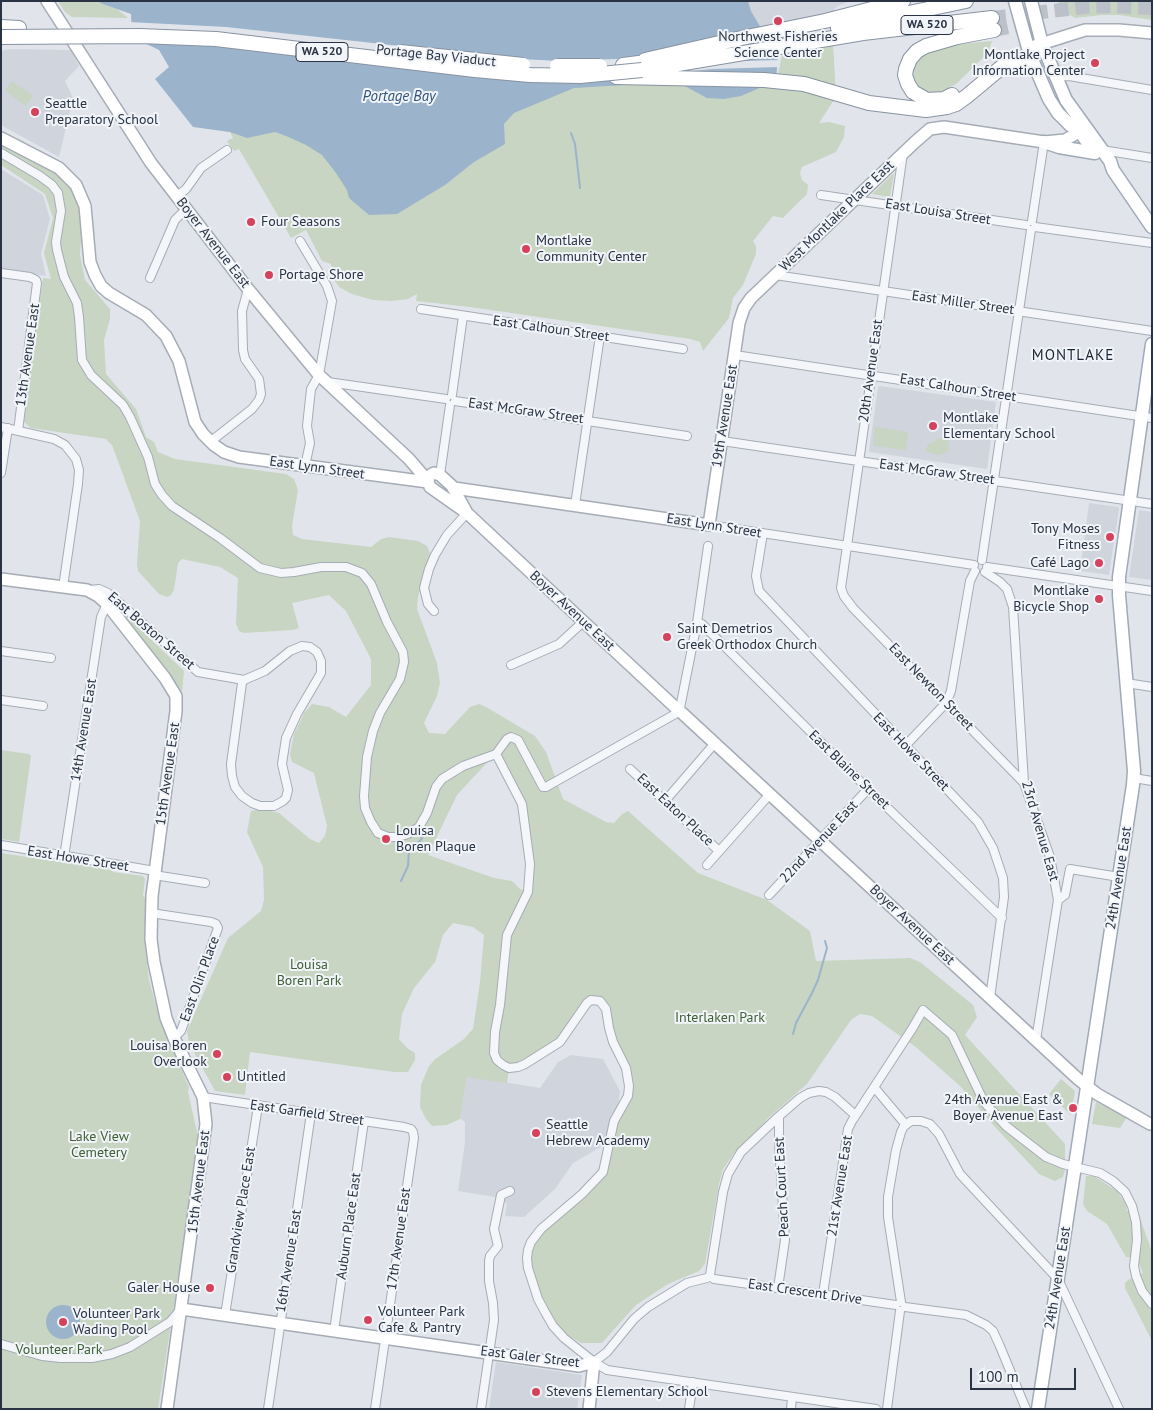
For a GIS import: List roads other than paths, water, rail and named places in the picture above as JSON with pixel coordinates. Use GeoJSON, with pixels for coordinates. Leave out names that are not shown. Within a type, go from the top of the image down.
{"type":"FeatureCollection","features":[{"type":"Feature","properties":{"kind":"highway"},"geometry":{"type":"LineString","coordinates":[[856,24],[902,1]]}},
{"type":"Feature","properties":{"kind":"highway","name":"WA 520"},"geometry":{"type":"LineString","coordinates":[[1,38],[184,37],[504,73],[580,76],[642,70],[966,1]]}},
{"type":"Feature","properties":{"kind":"highway","name":"WA 520"},"geometry":{"type":"LineString","coordinates":[[856,24],[993,24],[920,49],[910,59],[906,69],[906,80],[910,89],[922,98],[933,100],[944,99],[954,94],[997,61],[1029,52]]}},
{"type":"Feature","properties":{"kind":"highway","name":"Portage Bay Viaduct"},"geometry":{"type":"LineString","coordinates":[[1,27],[142,27],[186,29],[516,65],[575,66],[623,65],[669,59],[856,24]]}},
{"type":"Feature","properties":{"kind":"highway"},"geometry":{"type":"LineString","coordinates":[[580,76],[685,80],[764,80],[804,84],[869,103],[919,110],[936,110],[947,107],[968,96],[1003,66],[1029,52]]}},
{"type":"Feature","properties":{"kind":"main road"},"geometry":{"type":"LineString","coordinates":[[1015,1],[1029,52],[1049,99],[1070,125],[1083,130]]}},
{"type":"Feature","properties":{"kind":"main road"},"geometry":{"type":"LineString","coordinates":[[1031,1],[1043,48],[1054,77],[1066,100],[1083,130],[1098,151],[1104,165],[1112,170],[1152,227]]}},
{"type":"Feature","properties":{"kind":"main road"},"geometry":{"type":"LineString","coordinates":[[1044,142],[1059,147],[1098,151]]}},
{"type":"Feature","properties":{"kind":"main road","name":"24th Avenue East"},"geometry":{"type":"LineString","coordinates":[[1038,1409],[1134,778],[1119,572],[1129,500],[1147,417],[1152,344]]}},
{"type":"Feature","properties":{"kind":"street","name":"Boyer Avenue East"},"geometry":{"type":"LineString","coordinates":[[48,1],[145,155],[248,289],[322,379],[409,459],[430,487],[467,513],[1088,1088],[1151,1126]]}},
{"type":"Feature","properties":{"kind":"street"},"geometry":{"type":"LineString","coordinates":[[1043,48],[1085,30],[1125,30],[1152,33]]}},
{"type":"Feature","properties":{"kind":"street"},"geometry":{"type":"LineString","coordinates":[[1029,52],[1085,37],[1100,35],[1152,40]]}},
{"type":"Feature","properties":{"kind":"street"},"geometry":{"type":"LineString","coordinates":[[1054,77],[1069,76],[1152,90]]}},
{"type":"Feature","properties":{"kind":"street","name":"West Montlake Place East"},"geometry":{"type":"LineString","coordinates":[[744,308],[751,298],[926,131],[944,127],[1044,142]]}},
{"type":"Feature","properties":{"kind":"street"},"geometry":{"type":"LineString","coordinates":[[982,560],[1044,142],[1064,140],[1083,130]]}},
{"type":"Feature","properties":{"kind":"street"},"geometry":{"type":"LineString","coordinates":[[1,138],[58,168],[76,185],[85,206],[90,262],[95,276],[101,286],[109,293],[146,315],[166,336],[179,361],[193,418],[210,442],[252,409],[261,394],[259,379],[245,359],[243,350],[242,311],[248,289]]}},
{"type":"Feature","properties":{"kind":"street"},"geometry":{"type":"LineString","coordinates":[[177,196],[186,190],[201,168],[227,150]]}},
{"type":"Feature","properties":{"kind":"street"},"geometry":{"type":"LineString","coordinates":[[1098,151],[1152,158]]}},
{"type":"Feature","properties":{"kind":"street"},"geometry":{"type":"LineString","coordinates":[[1,153],[40,176],[52,185],[58,193],[61,211],[56,242],[57,250],[64,277],[76,303],[79,317],[82,360],[91,375],[122,405],[130,417],[148,457],[155,484],[166,501],[260,568],[281,573],[321,567],[346,567],[362,573],[371,584],[387,622],[403,652],[404,662],[400,679],[380,713],[368,749],[364,796],[368,815],[378,832],[388,837],[398,837],[408,834],[419,827],[424,820],[436,787],[442,780],[463,766],[496,754],[507,738],[511,737],[518,740],[543,787],[557,782],[679,711],[697,623],[708,546]]}},
{"type":"Feature","properties":{"kind":"street","name":"20th Avenue East"},"geometry":{"type":"LineString","coordinates":[[841,588],[903,153]]}},
{"type":"Feature","properties":{"kind":"street","name":"East Louisa Street"},"geometry":{"type":"LineString","coordinates":[[821,195],[1152,243]]}},
{"type":"Feature","properties":{"kind":"street"},"geometry":{"type":"LineString","coordinates":[[150,278],[175,220],[186,209]]}},
{"type":"Feature","properties":{"kind":"street"},"geometry":{"type":"LineString","coordinates":[[300,241],[327,286],[332,301],[322,379],[311,389],[307,426],[310,443],[305,466]]}},
{"type":"Feature","properties":{"kind":"street","name":"13th Avenue East"},"geometry":{"type":"LineString","coordinates":[[1,273],[30,277],[36,280],[38,286],[18,431]]}},
{"type":"Feature","properties":{"kind":"street","name":"East Miller Street"},"geometry":{"type":"LineString","coordinates":[[775,275],[1152,331]]}},
{"type":"Feature","properties":{"kind":"street","name":"19th Avenue East"},"geometry":{"type":"LineString","coordinates":[[709,525],[739,323],[744,308]]}},
{"type":"Feature","properties":{"kind":"street","name":"East Calhoun Street"},"geometry":{"type":"LineString","coordinates":[[420,309],[682,349]]}},
{"type":"Feature","properties":{"kind":"street"},"geometry":{"type":"LineString","coordinates":[[428,482],[431,474],[439,475],[463,316]]}},
{"type":"Feature","properties":{"kind":"street"},"geometry":{"type":"LineString","coordinates":[[575,505],[586,420],[600,336]]}},
{"type":"Feature","properties":{"kind":"street","name":"East Calhoun Street"},"geometry":{"type":"LineString","coordinates":[[735,354],[1147,417]]}},
{"type":"Feature","properties":{"kind":"street","name":"East McGraw Street"},"geometry":{"type":"LineString","coordinates":[[322,379],[686,436]]}},
{"type":"Feature","properties":{"kind":"street"},"geometry":{"type":"LineString","coordinates":[[1,473],[5,428],[54,439],[65,445],[76,459],[80,470],[63,587]]}},
{"type":"Feature","properties":{"kind":"street","name":"East McGraw Street"},"geometry":{"type":"LineString","coordinates":[[722,441],[1152,504]]}},
{"type":"Feature","properties":{"kind":"street","name":"East Lynn Street"},"geometry":{"type":"LineString","coordinates":[[210,442],[224,452],[239,457],[428,482]]}},
{"type":"Feature","properties":{"kind":"street","name":"Boyer Avenue East"},"geometry":{"type":"LineString","coordinates":[[409,459],[439,475],[454,488],[467,513]]}},
{"type":"Feature","properties":{"kind":"street"},"geometry":{"type":"LineString","coordinates":[[390,478],[399,476],[404,472],[409,459]]}},
{"type":"Feature","properties":{"kind":"street"},"geometry":{"type":"LineString","coordinates":[[446,499],[454,496],[454,488]]}},
{"type":"Feature","properties":{"kind":"street","name":"East Lynn Street"},"geometry":{"type":"LineString","coordinates":[[454,488],[847,545],[975,568]]}},
{"type":"Feature","properties":{"kind":"street"},"geometry":{"type":"LineString","coordinates":[[434,611],[428,604],[424,588],[429,570],[435,555],[447,535],[467,513]]}},
{"type":"Feature","properties":{"kind":"street","name":"East Howe Street"},"geometry":{"type":"LineString","coordinates":[[763,534],[756,576],[759,591],[978,822],[993,848],[1003,878],[1004,897],[990,998]]}},
{"type":"Feature","properties":{"kind":"street"},"geometry":{"type":"LineString","coordinates":[[906,746],[946,703],[950,691],[970,582],[977,561],[982,560]]}},
{"type":"Feature","properties":{"kind":"street"},"geometry":{"type":"LineString","coordinates":[[982,560],[986,562],[986,570]]}},
{"type":"Feature","properties":{"kind":"street"},"geometry":{"type":"LineString","coordinates":[[975,568],[981,574],[986,570],[1152,591]]}},
{"type":"Feature","properties":{"kind":"street","name":"23rd Avenue East"},"geometry":{"type":"LineString","coordinates":[[986,570],[1006,589],[1013,607],[1024,783],[1050,857],[1058,900],[1036,1040]]}},
{"type":"Feature","properties":{"kind":"street","name":"East Boston Street"},"geometry":{"type":"LineString","coordinates":[[1,579],[99,590],[108,593],[198,672],[244,680]]}},
{"type":"Feature","properties":{"kind":"street","name":"East Newton Street"},"geometry":{"type":"LineString","coordinates":[[841,588],[844,596],[853,608],[1024,783]]}},
{"type":"Feature","properties":{"kind":"street","name":"East Boston Street"},"geometry":{"type":"LineString","coordinates":[[87,590],[107,604],[169,683],[176,696]]}},
{"type":"Feature","properties":{"kind":"street","name":"14th Avenue East"},"geometry":{"type":"LineString","coordinates":[[64,857],[101,617],[107,604]]}},
{"type":"Feature","properties":{"kind":"street"},"geometry":{"type":"LineString","coordinates":[[511,665],[559,644],[583,622]]}},
{"type":"Feature","properties":{"kind":"street","name":"East Blaine Street"},"geometry":{"type":"LineString","coordinates":[[697,623],[702,624],[868,789],[1002,918]]}},
{"type":"Feature","properties":{"kind":"street"},"geometry":{"type":"LineString","coordinates":[[302,646],[314,649],[321,661],[322,669],[319,678],[297,714],[285,743],[282,764],[288,790],[287,794],[283,801],[271,806],[256,805],[245,798],[237,790],[232,776],[231,764],[241,687],[244,680],[265,671],[290,651],[302,646]]}},
{"type":"Feature","properties":{"kind":"street"},"geometry":{"type":"LineString","coordinates":[[1,651],[51,658]]}},
{"type":"Feature","properties":{"kind":"street"},"geometry":{"type":"LineString","coordinates":[[1126,684],[1152,687]]}},
{"type":"Feature","properties":{"kind":"street","name":"15th Avenue East"},"geometry":{"type":"LineString","coordinates":[[167,1409],[205,1144],[206,1124],[203,1097],[166,1018],[151,939],[154,873],[176,710],[176,696]]}},
{"type":"Feature","properties":{"kind":"street"},"geometry":{"type":"LineString","coordinates":[[1,700],[43,706]]}},
{"type":"Feature","properties":{"kind":"street"},"geometry":{"type":"LineString","coordinates":[[665,801],[716,743]]}},
{"type":"Feature","properties":{"kind":"street"},"geometry":{"type":"LineString","coordinates":[[496,754],[522,804],[530,864],[528,892],[507,935],[502,995],[495,1032],[494,1053],[497,1060],[509,1068],[525,1064],[560,1042],[582,1009],[591,1000],[596,1000],[604,1004],[613,1042],[628,1077],[628,1096],[614,1122],[603,1172],[582,1194],[536,1235],[528,1250],[527,1258],[528,1268],[538,1299],[553,1326],[564,1338],[594,1362],[589,1409]]}},
{"type":"Feature","properties":{"kind":"street","name":"East Eaton Place"},"geometry":{"type":"LineString","coordinates":[[630,769],[719,851]]}},
{"type":"Feature","properties":{"kind":"street"},"geometry":{"type":"LineString","coordinates":[[1134,778],[1152,781]]}},
{"type":"Feature","properties":{"kind":"street","name":"22nd Avenue East"},"geometry":{"type":"LineString","coordinates":[[770,895],[868,789]]}},
{"type":"Feature","properties":{"kind":"street"},"geometry":{"type":"LineString","coordinates":[[707,865],[770,794]]}},
{"type":"Feature","properties":{"kind":"street","name":"East Howe Street"},"geometry":{"type":"LineString","coordinates":[[1,845],[205,883]]}},
{"type":"Feature","properties":{"kind":"street"},"geometry":{"type":"LineString","coordinates":[[1058,900],[1064,895],[1070,869],[1120,877]]}},
{"type":"Feature","properties":{"kind":"street","name":"East Olin Place"},"geometry":{"type":"LineString","coordinates":[[151,913],[211,922],[216,924],[218,928],[181,1031],[174,1038]]}},
{"type":"Feature","properties":{"kind":"street","name":"21st Avenue East"},"geometry":{"type":"LineString","coordinates":[[824,1294],[848,1129],[855,1115],[923,1010],[955,1040],[984,1102],[997,1117],[1041,1154],[1075,1167]]}},
{"type":"Feature","properties":{"kind":"street"},"geometry":{"type":"LineString","coordinates":[[874,1087],[906,1125]]}},
{"type":"Feature","properties":{"kind":"street"},"geometry":{"type":"LineString","coordinates":[[710,1277],[723,1192],[728,1174],[741,1152],[800,1098],[809,1093],[826,1092],[836,1097],[855,1115]]}},
{"type":"Feature","properties":{"kind":"street","name":"East Garfield Street"},"geometry":{"type":"LineString","coordinates":[[203,1097],[411,1129]]}},
{"type":"Feature","properties":{"kind":"street","name":"Grandview Place East"},"geometry":{"type":"LineString","coordinates":[[225,1315],[258,1106]]}},
{"type":"Feature","properties":{"kind":"street","name":"16th Avenue East"},"geometry":{"type":"LineString","coordinates":[[268,1409],[312,1113]]}},
{"type":"Feature","properties":{"kind":"street","name":"Peach Court East"},"geometry":{"type":"LineString","coordinates":[[778,1288],[785,1240],[778,1143],[779,1117]]}},
{"type":"Feature","properties":{"kind":"street","name":"Auburn Place East"},"geometry":{"type":"LineString","coordinates":[[334,1330],[364,1121]]}},
{"type":"Feature","properties":{"kind":"street"},"geometry":{"type":"LineString","coordinates":[[887,1409],[900,1306],[888,1217],[888,1197],[896,1150],[906,1125],[911,1121],[921,1121],[930,1124],[939,1134],[960,1174],[1058,1279],[1119,1409]]}},
{"type":"Feature","properties":{"kind":"street","name":"17th Avenue East"},"geometry":{"type":"LineString","coordinates":[[375,1409],[414,1138],[411,1129]]}},
{"type":"Feature","properties":{"kind":"street"},"geometry":{"type":"LineString","coordinates":[[1075,1167],[1095,1171],[1110,1179],[1119,1186],[1129,1199],[1135,1216],[1137,1234],[1135,1272],[1137,1280],[1152,1304]]}},
{"type":"Feature","properties":{"kind":"street"},"geometry":{"type":"LineString","coordinates":[[481,1409],[494,1311],[489,1281],[489,1261],[490,1256],[498,1246],[494,1229],[501,1195],[510,1191]]}},
{"type":"Feature","properties":{"kind":"street","name":"East Crescent Drive"},"geometry":{"type":"LineString","coordinates":[[594,1362],[607,1352],[634,1319],[648,1307],[687,1283],[710,1277],[966,1315],[986,1325],[993,1331],[1026,1409]]}},
{"type":"Feature","properties":{"kind":"street"},"geometry":{"type":"LineString","coordinates":[[1,1344],[42,1356],[92,1358],[112,1354],[130,1346],[170,1322],[182,1308]]}},
{"type":"Feature","properties":{"kind":"street","name":"East Galer Street"},"geometry":{"type":"LineString","coordinates":[[182,1308],[579,1366],[594,1362],[607,1370],[876,1409]]}},
{"type":"Feature","properties":{"kind":"street"},"geometry":{"type":"LineString","coordinates":[[689,1409],[692,1382]]}},
{"type":"Feature","properties":{"kind":"street"},"geometry":{"type":"LineString","coordinates":[[790,1409],[792,1397]]}},
{"type":"Feature","properties":{"kind":"water","name":"Portage Bay"},"geometry":{"type":"Polygon","coordinates":[[[100,1],[748,1],[751,11],[778,56],[776,81],[741,96],[724,99],[707,98],[674,82],[574,88],[514,113],[504,124],[505,144],[474,162],[445,185],[397,214],[369,215],[349,198],[347,190],[322,155],[306,145],[275,132],[247,138],[230,132],[193,127],[155,79],[169,67],[159,50],[132,37],[131,14],[100,3],[100,1]]]}},
{"type":"Feature","properties":{"kind":"water","name":"Volunteer Park Wading Pool"},"geometry":{"type":"Polygon","coordinates":[[[63,1305],[70,1306],[75,1310],[79,1315],[79,1329],[75,1334],[70,1338],[63,1339],[56,1338],[51,1334],[47,1329],[46,1322],[47,1315],[51,1310],[56,1306],[63,1305]]]}},
{"type":"Feature","properties":{"kind":"waterway"},"geometry":{"type":"LineString","coordinates":[[571,133],[575,144],[580,188]]}},
{"type":"Feature","properties":{"kind":"waterway"},"geometry":{"type":"LineString","coordinates":[[401,881],[408,866],[409,850],[423,836]]}},
{"type":"Feature","properties":{"kind":"waterway"},"geometry":{"type":"LineString","coordinates":[[793,1034],[796,1023],[818,980],[827,948],[825,941]]}},
{"type":"Feature","properties":{"kind":"tunnel"},"geometry":{"type":"LineString","coordinates":[[992,18],[1085,7],[1152,8]]}},
{"type":"Feature","properties":{"kind":"tunnel"},"geometry":{"type":"LineString","coordinates":[[994,30],[1033,22]]}},
{"type":"Feature","properties":{"kind":"place","name":"Northwest Fisheries Science Center"},"geometry":{"type":"Point","coordinates":[778,21]}},
{"type":"Feature","properties":{"kind":"place","name":"Montlake Project Information Center"},"geometry":{"type":"Point","coordinates":[1095,63]}},
{"type":"Feature","properties":{"kind":"place","name":"Seattle Preparatory School"},"geometry":{"type":"Point","coordinates":[35,112]}},
{"type":"Feature","properties":{"kind":"place","name":"Four Seasons"},"geometry":{"type":"Point","coordinates":[251,222]}},
{"type":"Feature","properties":{"kind":"place","name":"Montlake Community Center"},"geometry":{"type":"Point","coordinates":[526,249]}},
{"type":"Feature","properties":{"kind":"place","name":"Portage Shore"},"geometry":{"type":"Point","coordinates":[269,275]}},
{"type":"Feature","properties":{"kind":"place","name":"Montlake Elementary School"},"geometry":{"type":"Point","coordinates":[933,426]}},
{"type":"Feature","properties":{"kind":"place","name":"Tony Moses Fitness"},"geometry":{"type":"Point","coordinates":[1110,537]}},
{"type":"Feature","properties":{"kind":"place","name":"Café Lago"},"geometry":{"type":"Point","coordinates":[1099,563]}},
{"type":"Feature","properties":{"kind":"place","name":"Montlake Bicycle Shop"},"geometry":{"type":"Point","coordinates":[1099,599]}},
{"type":"Feature","properties":{"kind":"place","name":"Saint Demetrios Greek Orthodox Church"},"geometry":{"type":"Point","coordinates":[667,637]}},
{"type":"Feature","properties":{"kind":"place","name":"Louisa Boren Plaque"},"geometry":{"type":"Point","coordinates":[386,839]}},
{"type":"Feature","properties":{"kind":"place","name":"Louisa Boren Overlook"},"geometry":{"type":"Point","coordinates":[217,1054]}},
{"type":"Feature","properties":{"kind":"place","name":"Untitled"},"geometry":{"type":"Point","coordinates":[227,1077]}},
{"type":"Feature","properties":{"kind":"place","name":"24th Avenue East & Boyer Avenue East"},"geometry":{"type":"Point","coordinates":[1073,1108]}},
{"type":"Feature","properties":{"kind":"place","name":"Seattle Hebrew Academy"},"geometry":{"type":"Point","coordinates":[536,1133]}},
{"type":"Feature","properties":{"kind":"place","name":"Galer House"},"geometry":{"type":"Point","coordinates":[210,1288]}},
{"type":"Feature","properties":{"kind":"place","name":"Volunteer Park Cafe & Pantry"},"geometry":{"type":"Point","coordinates":[368,1320]}},
{"type":"Feature","properties":{"kind":"place","name":"Volunteer Park Wading Pool"},"geometry":{"type":"Point","coordinates":[63,1322]}},
{"type":"Feature","properties":{"kind":"place","name":"Stevens Elementary School"},"geometry":{"type":"Point","coordinates":[536,1392]}},
{"type":"Feature","properties":{"kind":"district","name":"MONTLAKE"},"geometry":{"type":"Point","coordinates":[1073,356]}},
{"type":"Feature","properties":{"kind":"park label","name":"Louisa Boren Park"},"geometry":{"type":"Point","coordinates":[309,974]}},
{"type":"Feature","properties":{"kind":"park label","name":"Interlaken Park"},"geometry":{"type":"Point","coordinates":[720,1018]}},
{"type":"Feature","properties":{"kind":"park label","name":"Lake View Cemetery"},"geometry":{"type":"Point","coordinates":[99,1146]}},
{"type":"Feature","properties":{"kind":"park label","name":"Volunteer Park"},"geometry":{"type":"Point","coordinates":[59,1350]}}]}
